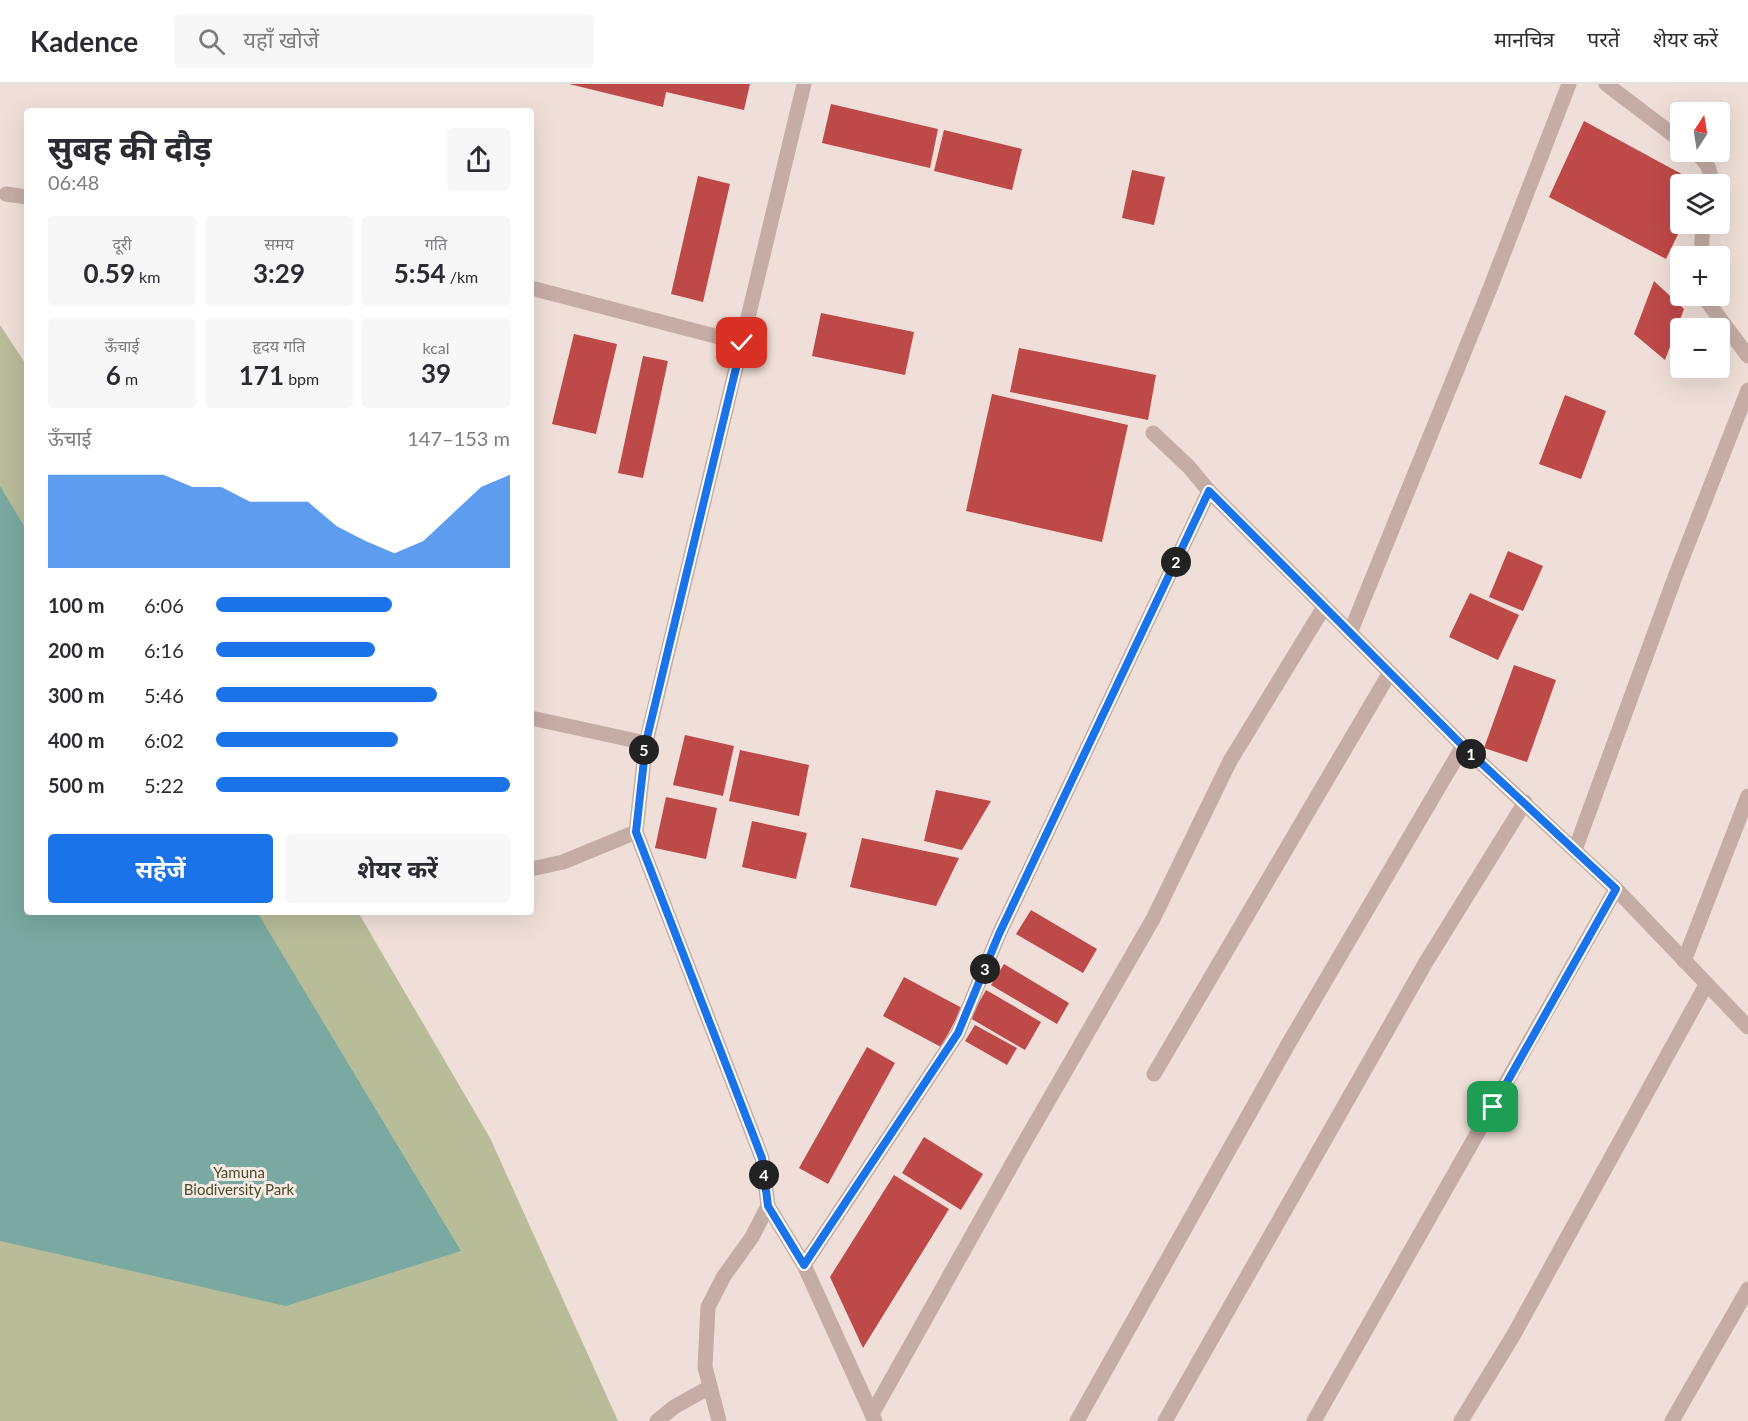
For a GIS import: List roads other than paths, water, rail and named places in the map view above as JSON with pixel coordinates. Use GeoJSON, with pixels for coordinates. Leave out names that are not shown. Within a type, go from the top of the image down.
{"type":"FeatureCollection","features":[{"type":"Feature","properties":{"kind":"street"},"geometry":{"type":"LineString","coordinates":[[804,84],[646,742],[636,832],[762,1158],[768,1206],[804,1265],[873,1417]]}},
{"type":"Feature","properties":{"kind":"street"},"geometry":{"type":"LineString","coordinates":[[1350,633],[1491,285],[1569,84]]}},
{"type":"Feature","properties":{"kind":"street"},"geometry":{"type":"LineString","coordinates":[[1606,84],[1670,132]]}},
{"type":"Feature","properties":{"kind":"street"},"geometry":{"type":"LineString","coordinates":[[6,194],[24,197]]}},
{"type":"Feature","properties":{"kind":"street"},"geometry":{"type":"LineString","coordinates":[[534,289],[742,343]]}},
{"type":"Feature","properties":{"kind":"street"},"geometry":{"type":"LineString","coordinates":[[1710,306],[1748,356]]}},
{"type":"Feature","properties":{"kind":"street"},"geometry":{"type":"LineString","coordinates":[[1575,850],[1675,577],[1748,390]]}},
{"type":"Feature","properties":{"kind":"street"},"geometry":{"type":"LineString","coordinates":[[1153,433],[1189,467],[1209,491],[1389,674],[1616,889],[1748,1027]]}},
{"type":"Feature","properties":{"kind":"street"},"geometry":{"type":"LineString","coordinates":[[804,1265],[958,1033],[999,934],[1209,491]]}},
{"type":"Feature","properties":{"kind":"street"},"geometry":{"type":"LineString","coordinates":[[873,1417],[1020,1150],[1154,919],[1230,761],[1324,607]]}},
{"type":"Feature","properties":{"kind":"street"},"geometry":{"type":"LineString","coordinates":[[1154,1074],[1389,674]]}},
{"type":"Feature","properties":{"kind":"street"},"geometry":{"type":"LineString","coordinates":[[534,719],[646,742]]}},
{"type":"Feature","properties":{"kind":"street"},"geometry":{"type":"LineString","coordinates":[[1077,1421],[1290,1041],[1463,746]]}},
{"type":"Feature","properties":{"kind":"street"},"geometry":{"type":"LineString","coordinates":[[1684,961],[1748,796]]}},
{"type":"Feature","properties":{"kind":"street"},"geometry":{"type":"LineString","coordinates":[[1165,1421],[1426,962],[1525,802]]}},
{"type":"Feature","properties":{"kind":"street"},"geometry":{"type":"LineString","coordinates":[[534,868],[563,862],[636,832]]}},
{"type":"Feature","properties":{"kind":"street"},"geometry":{"type":"LineString","coordinates":[[1314,1421],[1616,889]]}},
{"type":"Feature","properties":{"kind":"street"},"geometry":{"type":"LineString","coordinates":[[1461,1421],[1513,1336],[1706,985]]}},
{"type":"Feature","properties":{"kind":"street"},"geometry":{"type":"LineString","coordinates":[[719,1421],[705,1367],[708,1307],[724,1276],[752,1237],[768,1206]]}},
{"type":"Feature","properties":{"kind":"street"},"geometry":{"type":"LineString","coordinates":[[1672,1421],[1748,1289]]}},
{"type":"Feature","properties":{"kind":"street"},"geometry":{"type":"LineString","coordinates":[[657,1421],[674,1407],[710,1387]]}},
{"type":"Feature","properties":{"kind":"water"},"geometry":{"type":"Polygon","coordinates":[[[0,486],[24,526],[24,915],[259,915],[461,1251],[286,1306],[0,1241],[0,486]]]}},
{"type":"Feature","properties":{"kind":"park label","name":"Yamuna Biodiversity Park"},"geometry":{"type":"Point","coordinates":[239,1182]}}]}
